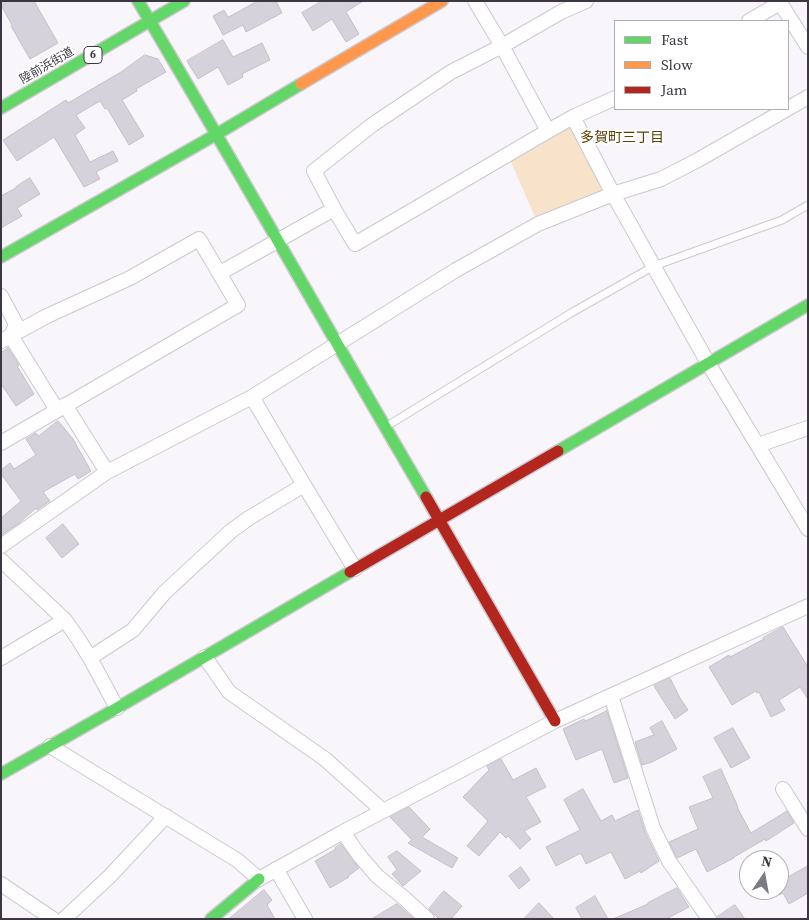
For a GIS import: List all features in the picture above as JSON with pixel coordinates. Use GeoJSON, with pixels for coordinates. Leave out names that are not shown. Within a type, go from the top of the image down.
{"type":"FeatureCollection","features":[{"type":"Feature","properties":{"kind":"main road"},"geometry":{"type":"LineString","coordinates":[[138,1],[217,134],[337,345],[556,721]]}},
{"type":"Feature","properties":{"kind":"main road","name":"陸前浜街道"},"geometry":{"type":"LineString","coordinates":[[1,108],[184,1]]}},
{"type":"Feature","properties":{"kind":"main road"},"geometry":{"type":"LineString","coordinates":[[1,257],[217,134],[442,1]]}},
{"type":"Feature","properties":{"kind":"main road"},"geometry":{"type":"LineString","coordinates":[[1,774],[808,305]]}},
{"type":"Feature","properties":{"kind":"main road"},"geometry":{"type":"LineString","coordinates":[[211,919],[259,879]]}},
{"type":"Feature","properties":{"kind":"street"},"geometry":{"type":"LineString","coordinates":[[475,1],[502,46],[548,131]]}},
{"type":"Feature","properties":{"kind":"street"},"geometry":{"type":"LineString","coordinates":[[586,1],[561,12],[502,46],[451,72],[372,124],[314,171],[355,244],[548,131],[614,98]]}},
{"type":"Feature","properties":{"kind":"street"},"geometry":{"type":"LineString","coordinates":[[751,20],[779,2],[808,47]]}},
{"type":"Feature","properties":{"kind":"street"},"geometry":{"type":"LineString","coordinates":[[789,108],[808,97]]}},
{"type":"Feature","properties":{"kind":"street"},"geometry":{"type":"LineString","coordinates":[[1,546],[106,472],[252,397],[456,270],[538,224],[613,194],[661,179],[785,110]]}},
{"type":"Feature","properties":{"kind":"street"},"geometry":{"type":"LineString","coordinates":[[573,117],[613,194],[708,363],[808,530]]}},
{"type":"Feature","properties":{"kind":"street"},"geometry":{"type":"LineString","coordinates":[[220,273],[334,208]]}},
{"type":"Feature","properties":{"kind":"street"},"geometry":{"type":"LineString","coordinates":[[1,443],[238,305],[199,240],[130,278],[47,316],[6,339]]}},
{"type":"Feature","properties":{"kind":"street"},"geometry":{"type":"LineString","coordinates":[[1,296],[16,324],[6,339]]}},
{"type":"Feature","properties":{"kind":"street"},"geometry":{"type":"LineString","coordinates":[[6,339],[61,408],[106,472]]}},
{"type":"Feature","properties":{"kind":"street"},"geometry":{"type":"LineString","coordinates":[[252,397],[355,569]]}},
{"type":"Feature","properties":{"kind":"street"},"geometry":{"type":"LineString","coordinates":[[758,445],[808,428]]}},
{"type":"Feature","properties":{"kind":"street"},"geometry":{"type":"LineString","coordinates":[[90,658],[133,630],[165,592],[231,531],[304,485]]}},
{"type":"Feature","properties":{"kind":"street"},"geometry":{"type":"LineString","coordinates":[[1,560],[65,620],[80,640],[117,708]]}},
{"type":"Feature","properties":{"kind":"street"},"geometry":{"type":"LineString","coordinates":[[50,746],[237,860],[259,879],[343,832],[556,721],[808,606]]}},
{"type":"Feature","properties":{"kind":"street"},"geometry":{"type":"LineString","coordinates":[[1,658],[65,620]]}},
{"type":"Feature","properties":{"kind":"street"},"geometry":{"type":"LineString","coordinates":[[205,656],[229,692],[325,759],[383,811]]}},
{"type":"Feature","properties":{"kind":"street"},"geometry":{"type":"LineString","coordinates":[[611,696],[653,828],[669,861],[709,919]]}},
{"type":"Feature","properties":{"kind":"street"},"geometry":{"type":"LineString","coordinates":[[784,790],[808,829]]}},
{"type":"Feature","properties":{"kind":"street"},"geometry":{"type":"LineString","coordinates":[[64,919],[110,876],[166,816]]}},
{"type":"Feature","properties":{"kind":"street"},"geometry":{"type":"LineString","coordinates":[[343,832],[377,876],[427,919]]}},
{"type":"Feature","properties":{"kind":"street"},"geometry":{"type":"LineString","coordinates":[[276,869],[305,919]]}},
{"type":"Feature","properties":{"kind":"street"},"geometry":{"type":"LineString","coordinates":[[1,884],[53,919]]}},
{"type":"Feature","properties":{"kind":"lane"},"geometry":{"type":"LineString","coordinates":[[385,428],[571,313],[654,266],[782,220],[808,206]]}},
{"type":"Feature","properties":{"kind":"shaded area"},"geometry":{"type":"Polygon","coordinates":[[[573,117],[613,194],[538,224],[508,155],[573,117]]]}},
{"type":"Feature","properties":{"kind":"building"},"geometry":{"type":"Polygon","coordinates":[[[1,1],[34,1],[58,43],[30,59],[11,26],[1,1]]]}},
{"type":"Feature","properties":{"kind":"building"},"geometry":{"type":"Polygon","coordinates":[[[258,1],[276,1],[282,13],[246,32],[243,25],[223,35],[213,16],[224,10],[228,17],[258,1]]]}},
{"type":"Feature","properties":{"kind":"building"},"geometry":{"type":"Polygon","coordinates":[[[322,1],[363,1],[346,12],[359,34],[346,42],[332,19],[313,31],[302,13],[322,1]]]}},
{"type":"Feature","properties":{"kind":"building"},"geometry":{"type":"Polygon","coordinates":[[[223,40],[233,57],[262,43],[270,60],[242,74],[243,77],[228,85],[218,67],[198,79],[187,61],[223,40]]]}},
{"type":"Feature","properties":{"kind":"building"},"geometry":{"type":"Polygon","coordinates":[[[145,55],[158,59],[166,72],[136,89],[137,91],[122,100],[144,136],[129,145],[107,108],[105,109],[100,101],[76,115],[85,128],[75,135],[90,162],[113,151],[118,161],[96,172],[100,179],[84,187],[54,137],[17,161],[3,140],[66,100],[68,103],[121,72],[145,55]]]}},
{"type":"Feature","properties":{"kind":"building"},"geometry":{"type":"Polygon","coordinates":[[[30,178],[40,194],[17,208],[22,216],[1,228],[1,196],[30,178]]]}},
{"type":"Feature","properties":{"kind":"building"},"geometry":{"type":"Polygon","coordinates":[[[8,348],[34,394],[16,406],[1,384],[1,353],[8,348]]]}},
{"type":"Feature","properties":{"kind":"building"},"geometry":{"type":"Polygon","coordinates":[[[58,421],[73,439],[91,471],[78,479],[75,474],[43,492],[50,501],[37,510],[36,508],[18,524],[1,535],[1,518],[21,501],[1,474],[1,470],[10,463],[14,469],[36,455],[26,439],[36,433],[38,436],[58,421]]]}},
{"type":"Feature","properties":{"kind":"building"},"geometry":{"type":"Polygon","coordinates":[[[63,524],[79,544],[62,558],[46,538],[63,524]]]}},
{"type":"Feature","properties":{"kind":"building"},"geometry":{"type":"Polygon","coordinates":[[[783,627],[808,667],[808,699],[800,687],[779,700],[785,710],[771,717],[759,692],[757,693],[756,691],[732,705],[709,667],[729,655],[730,657],[764,639],[783,627]]]}},
{"type":"Feature","properties":{"kind":"building"},"geometry":{"type":"Polygon","coordinates":[[[670,678],[688,710],[675,719],[654,686],[670,678]]]}},
{"type":"Feature","properties":{"kind":"building"},"geometry":{"type":"Polygon","coordinates":[[[607,711],[628,778],[614,783],[602,749],[576,760],[563,729],[607,711]]]}},
{"type":"Feature","properties":{"kind":"building"},"geometry":{"type":"Polygon","coordinates":[[[662,721],[677,749],[642,765],[635,742],[654,735],[650,728],[662,721]]]}},
{"type":"Feature","properties":{"kind":"building"},"geometry":{"type":"Polygon","coordinates":[[[733,728],[750,758],[731,768],[714,738],[733,728]]]}},
{"type":"Feature","properties":{"kind":"building"},"geometry":{"type":"Polygon","coordinates":[[[501,759],[513,780],[536,768],[546,787],[526,797],[541,822],[524,831],[531,839],[520,849],[508,836],[506,838],[500,832],[479,856],[467,846],[488,821],[463,797],[489,770],[487,766],[501,759]]]}},
{"type":"Feature","properties":{"kind":"building"},"geometry":{"type":"Polygon","coordinates":[[[721,769],[737,807],[751,833],[787,811],[794,823],[766,841],[765,839],[746,850],[739,850],[739,854],[734,858],[707,872],[696,849],[677,858],[669,842],[698,829],[689,807],[713,798],[703,777],[721,769]]]}},
{"type":"Feature","properties":{"kind":"building"},"geometry":{"type":"Polygon","coordinates":[[[583,789],[601,821],[612,815],[615,821],[638,810],[645,832],[659,861],[641,873],[640,871],[625,879],[611,852],[586,864],[581,853],[556,866],[546,847],[580,830],[564,800],[583,789]]]}},
{"type":"Feature","properties":{"kind":"building"},"geometry":{"type":"Polygon","coordinates":[[[409,807],[430,829],[422,837],[458,858],[452,868],[408,843],[412,840],[390,817],[409,807]]]}},
{"type":"Feature","properties":{"kind":"building"},"geometry":{"type":"Polygon","coordinates":[[[341,844],[359,868],[349,877],[330,888],[315,861],[341,844]]]}},
{"type":"Feature","properties":{"kind":"building"},"geometry":{"type":"Polygon","coordinates":[[[397,851],[421,871],[403,886],[392,874],[397,870],[388,857],[397,851]]]}},
{"type":"Feature","properties":{"kind":"building"},"geometry":{"type":"Polygon","coordinates":[[[808,866],[808,893],[789,904],[787,900],[789,900],[789,876],[808,866]]]}},
{"type":"Feature","properties":{"kind":"building"},"geometry":{"type":"Polygon","coordinates":[[[521,867],[530,880],[519,889],[509,876],[521,867]]]}},
{"type":"Feature","properties":{"kind":"building"},"geometry":{"type":"Polygon","coordinates":[[[677,888],[689,907],[666,919],[613,919],[648,904],[677,888]]]}},
{"type":"Feature","properties":{"kind":"building"},"geometry":{"type":"Polygon","coordinates":[[[264,890],[272,900],[267,905],[275,919],[229,919],[264,890]]]}},
{"type":"Feature","properties":{"kind":"building"},"geometry":{"type":"Polygon","coordinates":[[[444,891],[462,906],[451,919],[439,919],[429,909],[444,891]]]}},
{"type":"Feature","properties":{"kind":"building"},"geometry":{"type":"Polygon","coordinates":[[[595,896],[608,919],[582,919],[576,908],[595,896]]]}},
{"type":"Feature","properties":{"kind":"building"},"geometry":{"type":"Polygon","coordinates":[[[539,903],[554,919],[524,919],[539,903]]]}},
{"type":"Feature","properties":{"kind":"building"},"geometry":{"type":"Polygon","coordinates":[[[397,904],[414,919],[372,919],[397,904]]]}},
{"type":"Feature","properties":{"kind":"building"},"geometry":{"type":"Polygon","coordinates":[[[735,905],[745,919],[718,919],[717,917],[735,905]]]}},
{"type":"Feature","properties":{"kind":"traffic: fast"},"geometry":{"type":"LineString","coordinates":[[138,1],[426,497]]}},
{"type":"Feature","properties":{"kind":"traffic: fast"},"geometry":{"type":"LineString","coordinates":[[1,108],[184,1]]}},
{"type":"Feature","properties":{"kind":"traffic: fast"},"geometry":{"type":"LineString","coordinates":[[1,257],[301,84]]}},
{"type":"Feature","properties":{"kind":"traffic: fast"},"geometry":{"type":"LineString","coordinates":[[558,451],[808,305]]}},
{"type":"Feature","properties":{"kind":"traffic: fast"},"geometry":{"type":"LineString","coordinates":[[1,774],[350,572]]}},
{"type":"Feature","properties":{"kind":"traffic: fast"},"geometry":{"type":"LineString","coordinates":[[211,919],[259,879]]}},
{"type":"Feature","properties":{"kind":"traffic: slow"},"geometry":{"type":"LineString","coordinates":[[301,84],[442,1]]}},
{"type":"Feature","properties":{"kind":"traffic: jam"},"geometry":{"type":"LineString","coordinates":[[350,572],[558,451]]}},
{"type":"Feature","properties":{"kind":"traffic: jam"},"geometry":{"type":"LineString","coordinates":[[426,497],[555,721]]}},
{"type":"Feature","properties":{"kind":"district","name":"多賀町三丁目"},"geometry":{"type":"Point","coordinates":[622,138]}}]}
